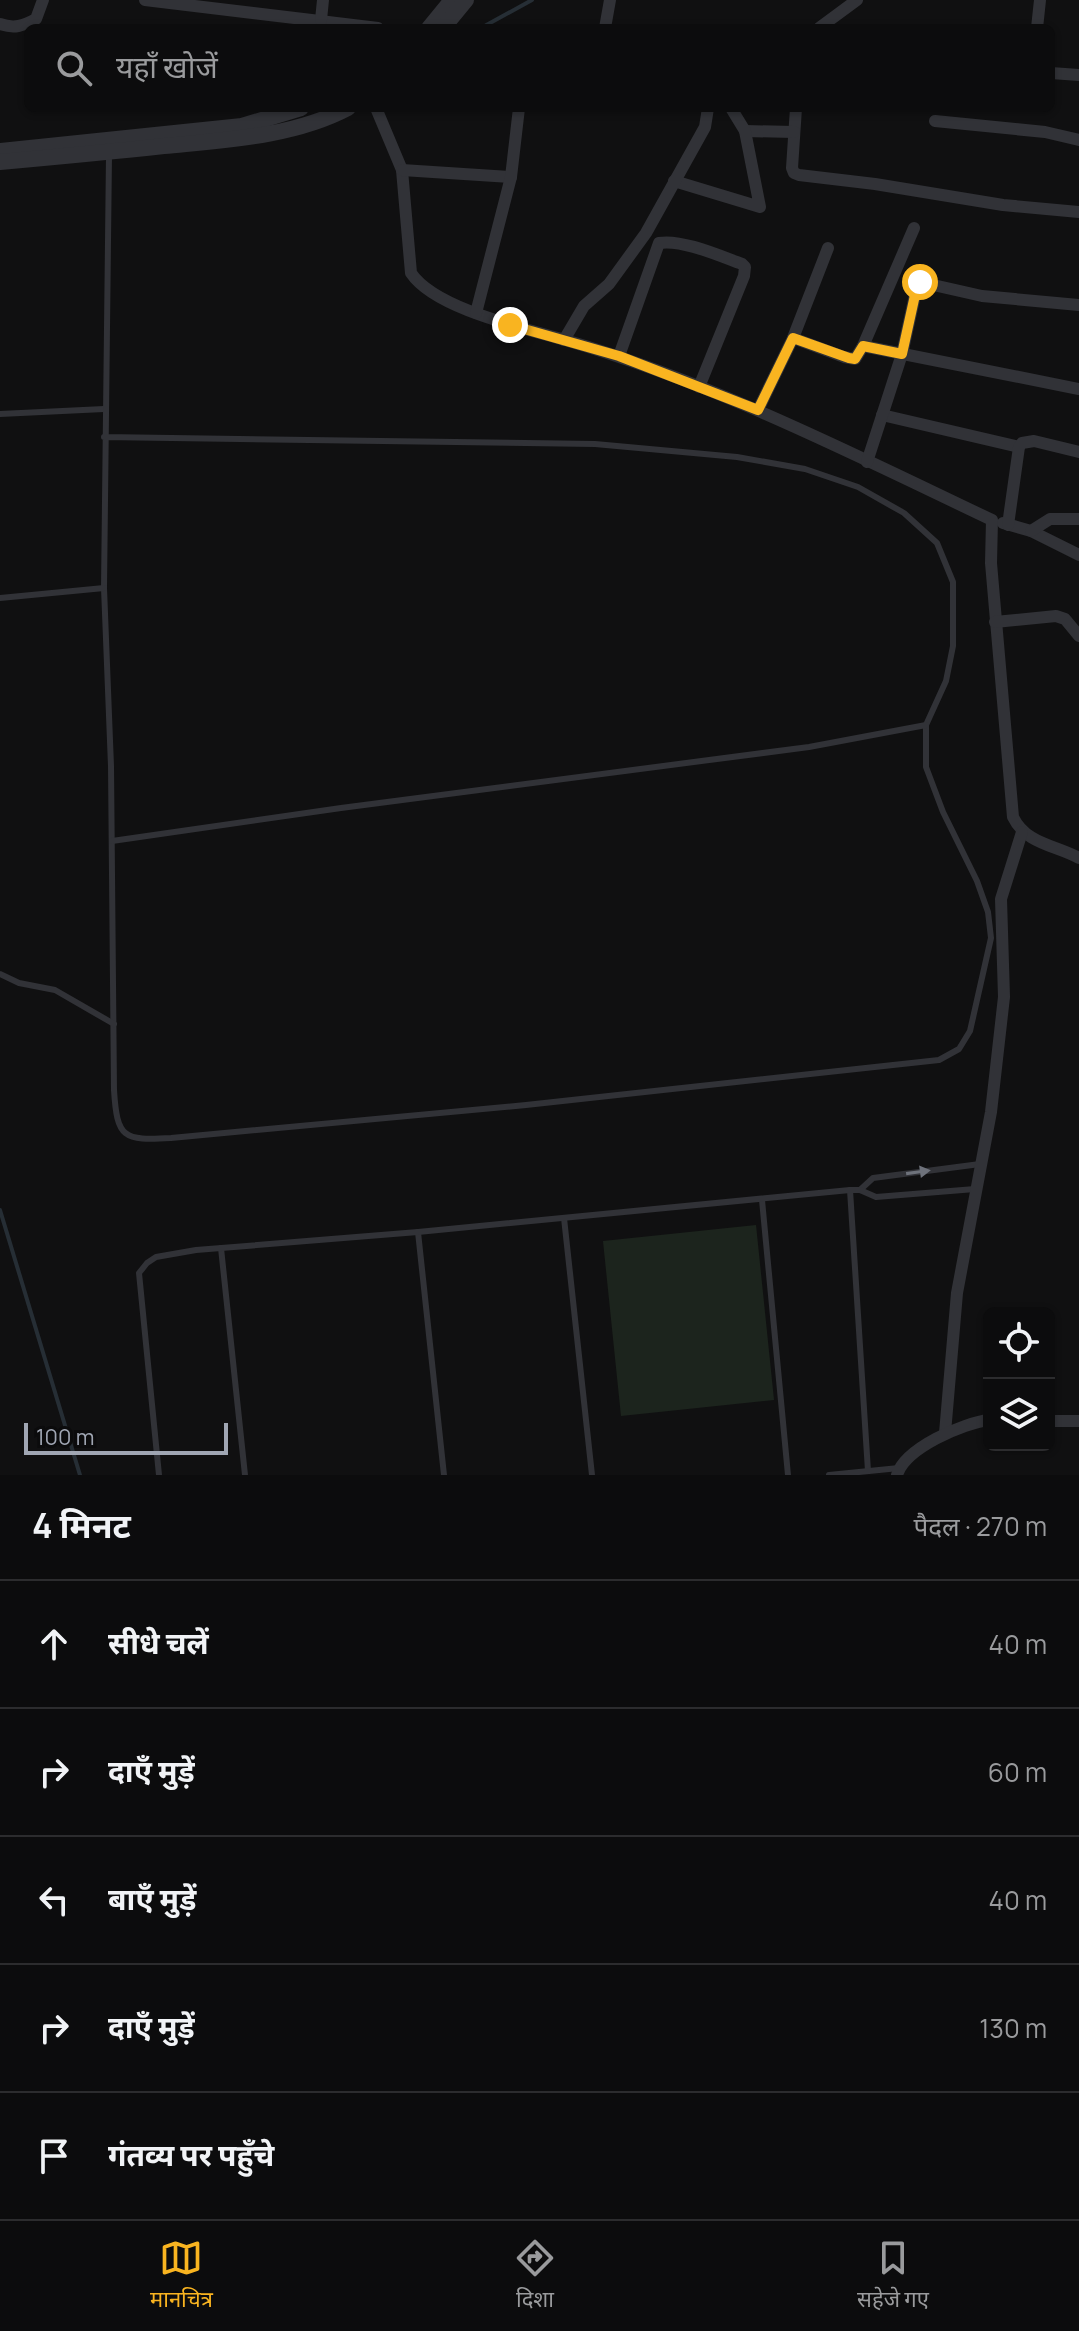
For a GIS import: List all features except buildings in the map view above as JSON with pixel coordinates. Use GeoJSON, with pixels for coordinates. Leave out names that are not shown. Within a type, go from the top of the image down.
{"type":"FeatureCollection","features":[{"type":"Feature","properties":{"kind":"street"},"geometry":{"type":"LineString","coordinates":[[27,24],[36,19],[43,0]]}},
{"type":"Feature","properties":{"kind":"street"},"geometry":{"type":"LineString","coordinates":[[145,0],[350,24]]}},
{"type":"Feature","properties":{"kind":"street"},"geometry":{"type":"LineString","coordinates":[[321,20],[323,0]]}},
{"type":"Feature","properties":{"kind":"street"},"geometry":{"type":"LineString","coordinates":[[432,24],[452,0]]}},
{"type":"Feature","properties":{"kind":"street"},"geometry":{"type":"LineString","coordinates":[[446,24],[466,0]]}},
{"type":"Feature","properties":{"kind":"street"},"geometry":{"type":"LineString","coordinates":[[606,24],[610,0]]}},
{"type":"Feature","properties":{"kind":"street"},"geometry":{"type":"LineString","coordinates":[[824,24],[857,0]]}},
{"type":"Feature","properties":{"kind":"street"},"geometry":{"type":"LineString","coordinates":[[1037,24],[1040,0]]}},
{"type":"Feature","properties":{"kind":"street"},"geometry":{"type":"LineString","coordinates":[[0,24],[11,28],[24,25]]}},
{"type":"Feature","properties":{"kind":"street"},"geometry":{"type":"LineString","coordinates":[[1055,73],[1079,75]]}},
{"type":"Feature","properties":{"kind":"street"},"geometry":{"type":"LineString","coordinates":[[0,151],[242,126],[288,112]]}},
{"type":"Feature","properties":{"kind":"street"},"geometry":{"type":"LineString","coordinates":[[0,162],[268,133],[337,112]]}},
{"type":"Feature","properties":{"kind":"street"},"geometry":{"type":"LineString","coordinates":[[378,112],[402,170],[411,273],[429,291],[476,313],[619,356],[758,410],[992,520],[1031,531],[1079,555]]}},
{"type":"Feature","properties":{"kind":"street"},"geometry":{"type":"LineString","coordinates":[[476,313],[511,177],[519,112]]}},
{"type":"Feature","properties":{"kind":"street"},"geometry":{"type":"LineString","coordinates":[[564,340],[584,306],[609,284],[646,233],[705,127],[707,112]]}},
{"type":"Feature","properties":{"kind":"street"},"geometry":{"type":"LineString","coordinates":[[674,181],[760,207],[745,131],[733,112]]}},
{"type":"Feature","properties":{"kind":"street"},"geometry":{"type":"LineString","coordinates":[[796,112],[792,168],[799,175],[1003,205],[1079,212]]}},
{"type":"Feature","properties":{"kind":"street"},"geometry":{"type":"LineString","coordinates":[[935,121],[1045,132],[1079,140]]}},
{"type":"Feature","properties":{"kind":"street"},"geometry":{"type":"LineString","coordinates":[[745,131],[794,132]]}},
{"type":"Feature","properties":{"kind":"street"},"geometry":{"type":"LineString","coordinates":[[402,170],[511,177]]}},
{"type":"Feature","properties":{"kind":"street"},"geometry":{"type":"LineString","coordinates":[[793,338],[855,359],[914,228]]}},
{"type":"Feature","properties":{"kind":"street"},"geometry":{"type":"LineString","coordinates":[[619,356],[659,243],[702,250],[742,264],[745,267],[744,276],[699,387]]}},
{"type":"Feature","properties":{"kind":"street"},"geometry":{"type":"LineString","coordinates":[[758,410],[793,338],[828,248]]}},
{"type":"Feature","properties":{"kind":"street"},"geometry":{"type":"LineString","coordinates":[[867,462],[902,354],[920,282],[982,296],[1079,305]]}},
{"type":"Feature","properties":{"kind":"street"},"geometry":{"type":"LineString","coordinates":[[863,346],[1079,389]]}},
{"type":"Feature","properties":{"kind":"street"},"geometry":{"type":"LineString","coordinates":[[882,415],[1019,447]]}},
{"type":"Feature","properties":{"kind":"street"},"geometry":{"type":"LineString","coordinates":[[1008,525],[1022,443],[1034,441],[1079,452]]}},
{"type":"Feature","properties":{"kind":"street"},"geometry":{"type":"LineString","coordinates":[[1031,531],[1050,519],[1079,519]]}},
{"type":"Feature","properties":{"kind":"street"},"geometry":{"type":"LineString","coordinates":[[992,520],[995,622],[1013,817],[1022,832],[1033,840],[1079,858]]}},
{"type":"Feature","properties":{"kind":"street"},"geometry":{"type":"LineString","coordinates":[[995,622],[1056,616],[1065,619],[1079,636]]}},
{"type":"Feature","properties":{"kind":"street"},"geometry":{"type":"LineString","coordinates":[[945,1433],[957,1293],[991,1112],[1004,997],[1001,899],[1022,832]]}},
{"type":"Feature","properties":{"kind":"street"},"geometry":{"type":"LineString","coordinates":[[1055,1421],[1079,1421]]}},
{"type":"Feature","properties":{"kind":"street"},"geometry":{"type":"LineString","coordinates":[[898,1471],[920,1449],[945,1433],[983,1422]]}},
{"type":"Feature","properties":{"kind":"lane"},"geometry":{"type":"LineString","coordinates":[[104,437],[595,444],[737,457],[805,469],[858,487],[904,513],[937,543],[953,582],[953,646],[946,681],[926,725],[926,767],[943,812],[977,881],[988,912],[991,938],[970,1031],[959,1049],[939,1060],[526,1105],[145,1140],[126,1134],[116,1122],[104,588],[104,437],[104,409],[109,152]]}},
{"type":"Feature","properties":{"kind":"lane"},"geometry":{"type":"LineString","coordinates":[[0,414],[104,409]]}},
{"type":"Feature","properties":{"kind":"lane"},"geometry":{"type":"LineString","coordinates":[[0,598],[104,588]]}},
{"type":"Feature","properties":{"kind":"lane"},"geometry":{"type":"LineString","coordinates":[[112,841],[809,747],[926,725]]}},
{"type":"Feature","properties":{"kind":"lane"},"geometry":{"type":"LineString","coordinates":[[0,974],[19,983],[55,990],[114,1024]]}},
{"type":"Feature","properties":{"kind":"lane"},"geometry":{"type":"LineString","coordinates":[[860,1190],[873,1178],[980,1164]]}},
{"type":"Feature","properties":{"kind":"lane"},"geometry":{"type":"LineString","coordinates":[[159,1475],[139,1273],[156,1257],[221,1248],[850,1190],[860,1190],[876,1197],[975,1189]]}},
{"type":"Feature","properties":{"kind":"lane"},"geometry":{"type":"LineString","coordinates":[[850,1190],[868,1471]]}},
{"type":"Feature","properties":{"kind":"lane"},"geometry":{"type":"LineString","coordinates":[[762,1200],[788,1475]]}},
{"type":"Feature","properties":{"kind":"lane"},"geometry":{"type":"LineString","coordinates":[[564,1218],[592,1475]]}},
{"type":"Feature","properties":{"kind":"lane"},"geometry":{"type":"LineString","coordinates":[[418,1232],[444,1475]]}},
{"type":"Feature","properties":{"kind":"lane"},"geometry":{"type":"LineString","coordinates":[[221,1248],[245,1475]]}},
{"type":"Feature","properties":{"kind":"lane"},"geometry":{"type":"LineString","coordinates":[[829,1475],[898,1471]]}},
{"type":"Feature","properties":{"kind":"shaded area"},"geometry":{"type":"Polygon","coordinates":[[[756,1225],[774,1400],[621,1416],[603,1241],[756,1225]]]}},
{"type":"Feature","properties":{"kind":"waterway"},"geometry":{"type":"LineString","coordinates":[[488,24],[532,0]]}},
{"type":"Feature","properties":{"kind":"waterway"},"geometry":{"type":"LineString","coordinates":[[0,1210],[80,1475]]}},
{"type":"Feature","properties":{"kind":"route"},"geometry":{"type":"LineString","coordinates":[[510,325],[619,356],[758,410],[793,338],[855,359],[863,346],[902,354],[920,282]]}}]}
